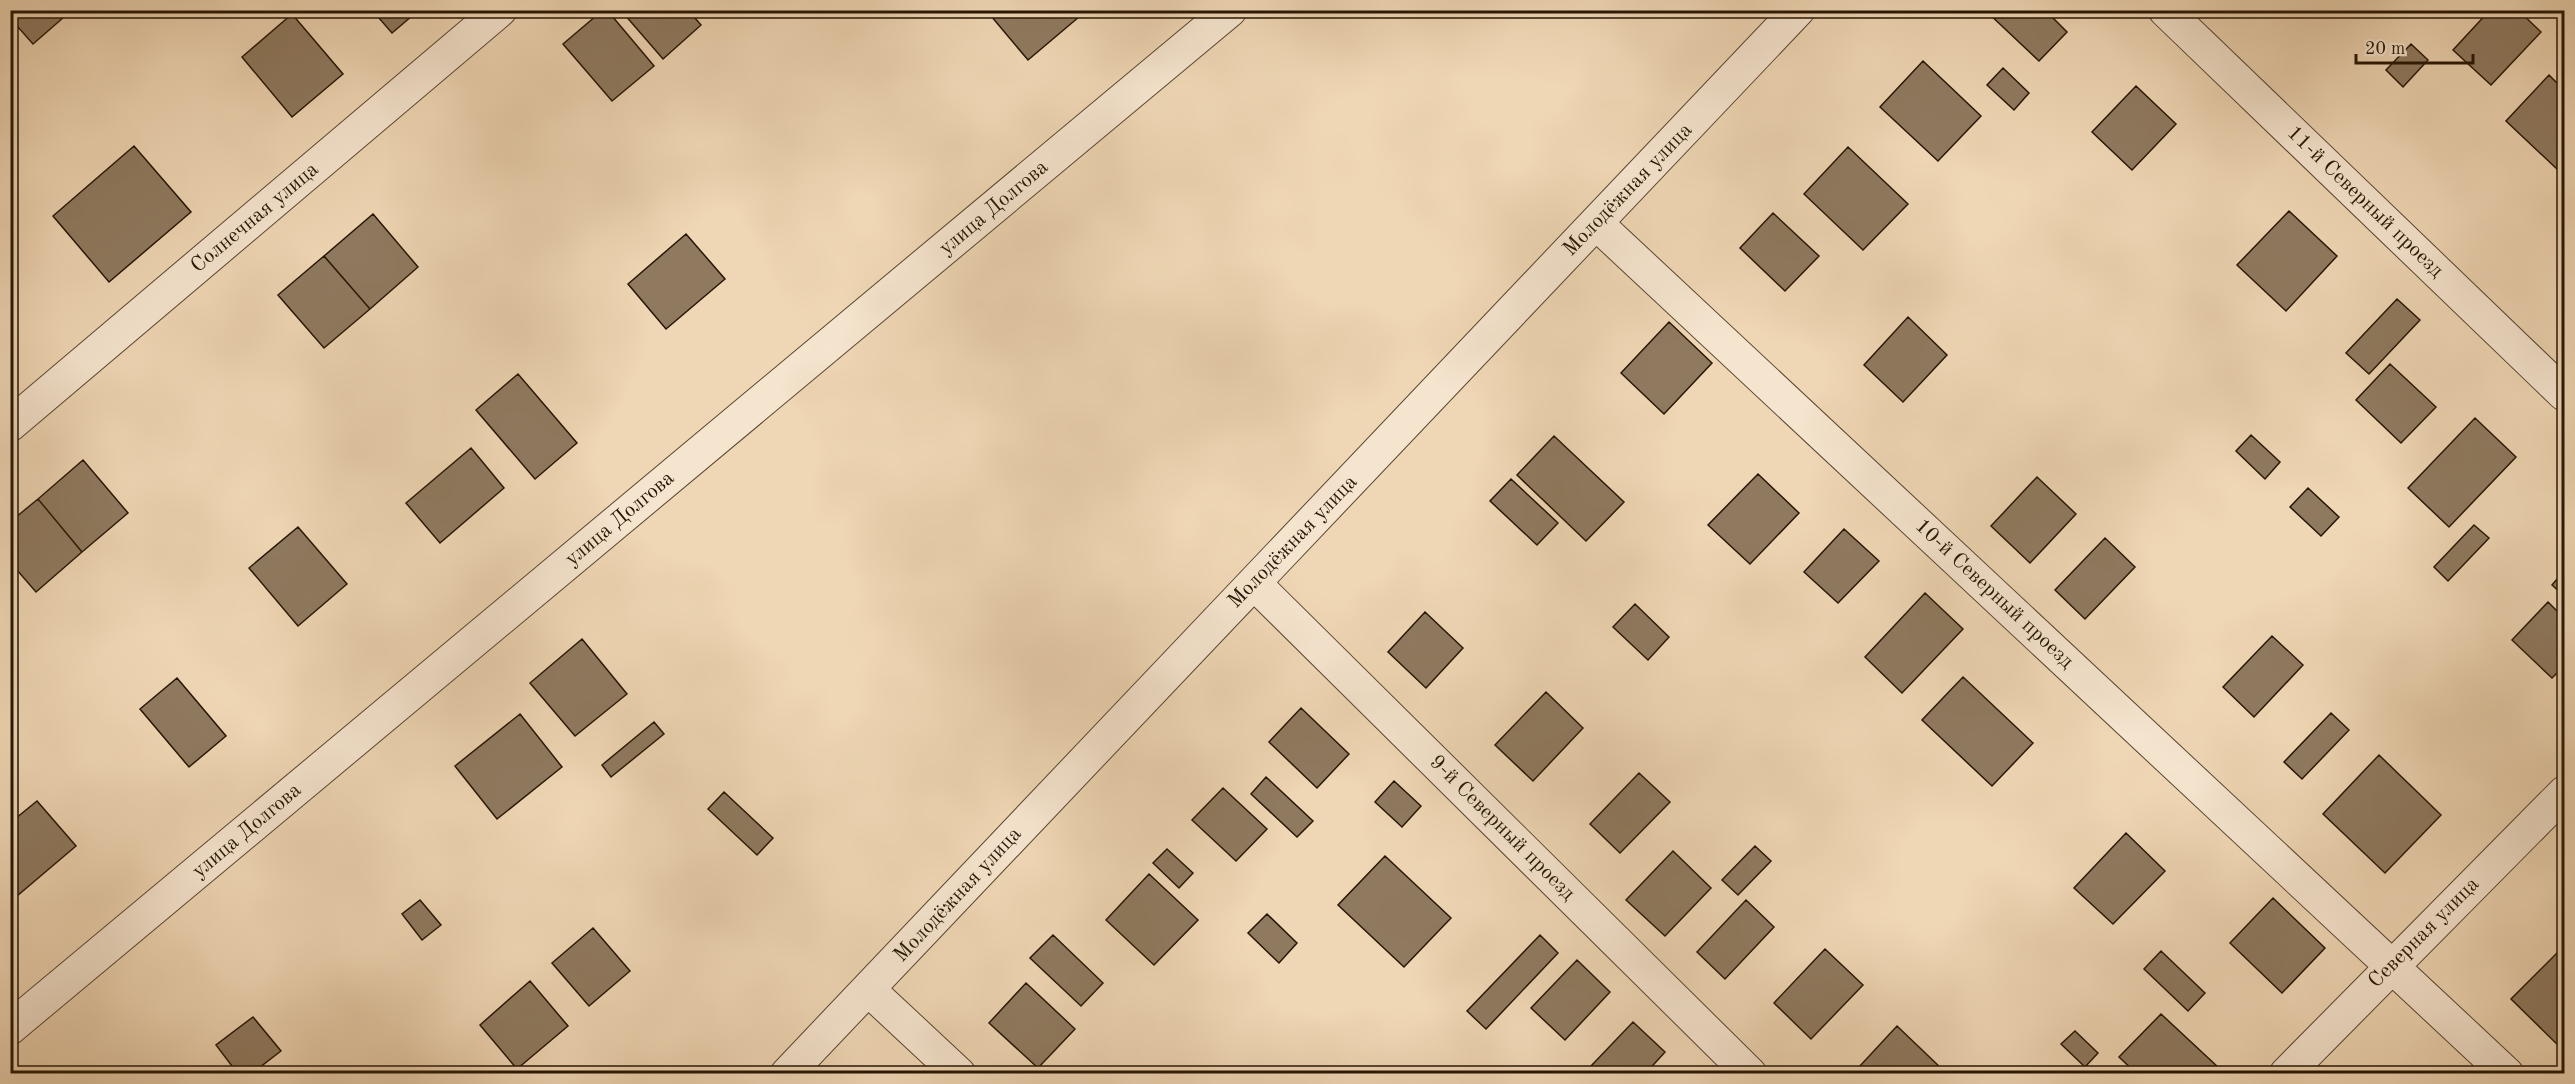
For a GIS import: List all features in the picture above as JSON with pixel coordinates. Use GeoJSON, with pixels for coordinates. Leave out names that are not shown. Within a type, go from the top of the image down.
{"type":"FeatureCollection","features":[{"type":"Feature","properties":{"kind":"street","name":"Солнечная улица"},"geometry":{"type":"LineString","coordinates":[[10,425],[500,10]]}},
{"type":"Feature","properties":{"kind":"street","name":"Молодёжная улица"},"geometry":{"type":"LineString","coordinates":[[787,1074],[1798,10]]}},
{"type":"Feature","properties":{"kind":"street","name":"11-й Северный проезд"},"geometry":{"type":"LineString","coordinates":[[2165,10],[2565,394]]}},
{"type":"Feature","properties":{"kind":"street","name":"улица Долгова"},"geometry":{"type":"LineString","coordinates":[[10,1028],[1215,15]]}},
{"type":"Feature","properties":{"kind":"street","name":"10-й Северный проезд"},"geometry":{"type":"LineString","coordinates":[[1596,223],[2507,1074]]}},
{"type":"Feature","properties":{"kind":"street","name":"9-й Северный проезд"},"geometry":{"type":"LineString","coordinates":[[1254,583],[1750,1074]]}},
{"type":"Feature","properties":{"kind":"street","name":"Северная улица"},"geometry":{"type":"LineString","coordinates":[[2286,1074],[2391,965],[2565,793]]}},
{"type":"Feature","properties":{"kind":"street"},"geometry":{"type":"LineString","coordinates":[[869,990],[958,1074]]}},
{"type":"Feature","properties":{"kind":"building"},"geometry":{"type":"Polygon","coordinates":[[[10,10],[72,10],[33,44],[10,18],[10,10]]]}},
{"type":"Feature","properties":{"kind":"building"},"geometry":{"type":"Polygon","coordinates":[[[372,10],[419,10],[392,33],[372,10]]]}},
{"type":"Feature","properties":{"kind":"building"},"geometry":{"type":"Polygon","coordinates":[[[603,10],[607,10],[654,66],[612,101],[563,44],[603,10]]]}},
{"type":"Feature","properties":{"kind":"building"},"geometry":{"type":"Polygon","coordinates":[[[631,10],[688,10],[701,25],[663,59],[625,15],[631,10]]]}},
{"type":"Feature","properties":{"kind":"building"},"geometry":{"type":"Polygon","coordinates":[[[986,10],[1085,10],[1086,11],[1028,60],[986,10]]]}},
{"type":"Feature","properties":{"kind":"building"},"geometry":{"type":"Polygon","coordinates":[[[2045,10],[2067,32],[2039,61],[1986,11],[2045,10]]]}},
{"type":"Feature","properties":{"kind":"building"},"geometry":{"type":"Polygon","coordinates":[[[2490,10],[2518,10],[2541,32],[2491,85],[2453,50],[2490,10]]]}},
{"type":"Feature","properties":{"kind":"building"},"geometry":{"type":"Polygon","coordinates":[[[292,14],[343,74],[292,117],[242,57],[292,14]]]}},
{"type":"Feature","properties":{"kind":"building"},"geometry":{"type":"Polygon","coordinates":[[[2411,44],[2428,60],[2403,87],[2386,70],[2411,44]]]}},
{"type":"Feature","properties":{"kind":"building"},"geometry":{"type":"Polygon","coordinates":[[[1923,61],[1981,116],[1938,161],[1880,107],[1923,61]]]}},
{"type":"Feature","properties":{"kind":"building"},"geometry":{"type":"Polygon","coordinates":[[[2003,68],[2029,93],[2014,110],[1987,85],[2003,68]]]}},
{"type":"Feature","properties":{"kind":"building"},"geometry":{"type":"Polygon","coordinates":[[[2549,75],[2564,90],[2564,164],[2558,170],[2506,121],[2549,75]]]}},
{"type":"Feature","properties":{"kind":"building"},"geometry":{"type":"Polygon","coordinates":[[[2136,86],[2176,124],[2132,170],[2092,132],[2136,86]]]}},
{"type":"Feature","properties":{"kind":"building"},"geometry":{"type":"Polygon","coordinates":[[[134,146],[191,212],[109,282],[53,216],[134,146]]]}},
{"type":"Feature","properties":{"kind":"building"},"geometry":{"type":"Polygon","coordinates":[[[1848,147],[1908,204],[1863,250],[1804,194],[1848,147]]]}},
{"type":"Feature","properties":{"kind":"building"},"geometry":{"type":"Polygon","coordinates":[[[2289,211],[2337,256],[2286,311],[2237,265],[2289,211]]]}},
{"type":"Feature","properties":{"kind":"building"},"geometry":{"type":"Polygon","coordinates":[[[1773,213],[1819,256],[1785,291],[1740,248],[1773,213]]]}},
{"type":"Feature","properties":{"kind":"building"},"geometry":{"type":"Polygon","coordinates":[[[373,214],[418,267],[370,309],[324,256],[373,214]]]}},
{"type":"Feature","properties":{"kind":"building"},"geometry":{"type":"Polygon","coordinates":[[[686,234],[725,279],[666,329],[628,284],[686,234]]]}},
{"type":"Feature","properties":{"kind":"building"},"geometry":{"type":"Polygon","coordinates":[[[324,256],[370,309],[324,348],[278,295],[324,256]]]}},
{"type":"Feature","properties":{"kind":"building"},"geometry":{"type":"Polygon","coordinates":[[[2397,299],[2420,320],[2369,374],[2346,353],[2397,299]]]}},
{"type":"Feature","properties":{"kind":"building"},"geometry":{"type":"Polygon","coordinates":[[[1908,317],[1947,355],[1903,402],[1864,365],[1908,317]]]}},
{"type":"Feature","properties":{"kind":"building"},"geometry":{"type":"Polygon","coordinates":[[[1669,322],[1712,363],[1664,414],[1621,373],[1669,322]]]}},
{"type":"Feature","properties":{"kind":"building"},"geometry":{"type":"Polygon","coordinates":[[[2390,364],[2436,407],[2401,443],[2356,400],[2390,364]]]}},
{"type":"Feature","properties":{"kind":"building"},"geometry":{"type":"Polygon","coordinates":[[[518,374],[577,443],[535,479],[476,410],[518,374]]]}},
{"type":"Feature","properties":{"kind":"building"},"geometry":{"type":"Polygon","coordinates":[[[2475,418],[2516,457],[2449,527],[2408,488],[2475,418]]]}},
{"type":"Feature","properties":{"kind":"building"},"geometry":{"type":"Polygon","coordinates":[[[2251,435],[2280,462],[2265,479],[2236,451],[2251,435]]]}},
{"type":"Feature","properties":{"kind":"building"},"geometry":{"type":"Polygon","coordinates":[[[1554,436],[1624,502],[1586,541],[1517,475],[1554,436]]]}},
{"type":"Feature","properties":{"kind":"building"},"geometry":{"type":"Polygon","coordinates":[[[471,448],[504,488],[440,543],[406,503],[471,448]]]}},
{"type":"Feature","properties":{"kind":"building"},"geometry":{"type":"Polygon","coordinates":[[[83,460],[128,513],[82,552],[38,499],[83,460]]]}},
{"type":"Feature","properties":{"kind":"building"},"geometry":{"type":"Polygon","coordinates":[[[1758,474],[1799,513],[1750,564],[1708,525],[1758,474]]]}},
{"type":"Feature","properties":{"kind":"building"},"geometry":{"type":"Polygon","coordinates":[[[2037,477],[2076,514],[2030,563],[1991,526],[2037,477]]]}},
{"type":"Feature","properties":{"kind":"building"},"geometry":{"type":"Polygon","coordinates":[[[1511,479],[1558,523],[1537,545],[1490,501],[1511,479]]]}},
{"type":"Feature","properties":{"kind":"building"},"geometry":{"type":"Polygon","coordinates":[[[2308,488],[2339,517],[2321,536],[2290,507],[2308,488]]]}},
{"type":"Feature","properties":{"kind":"building"},"geometry":{"type":"Polygon","coordinates":[[[38,499],[82,552],[36,592],[10,562],[10,522],[38,499]]]}},
{"type":"Feature","properties":{"kind":"building"},"geometry":{"type":"Polygon","coordinates":[[[2474,525],[2489,538],[2448,581],[2434,567],[2474,525]]]}},
{"type":"Feature","properties":{"kind":"building"},"geometry":{"type":"Polygon","coordinates":[[[298,527],[347,584],[298,626],[249,568],[298,527]]]}},
{"type":"Feature","properties":{"kind":"building"},"geometry":{"type":"Polygon","coordinates":[[[1844,529],[1879,561],[1838,603],[1804,572],[1844,529]]]}},
{"type":"Feature","properties":{"kind":"building"},"geometry":{"type":"Polygon","coordinates":[[[2105,538],[2135,567],[2085,619],[2055,590],[2105,538]]]}},
{"type":"Feature","properties":{"kind":"building"},"geometry":{"type":"Polygon","coordinates":[[[2564,571],[2564,596],[2552,585],[2564,571]]]}},
{"type":"Feature","properties":{"kind":"building"},"geometry":{"type":"Polygon","coordinates":[[[1925,593],[1963,629],[1902,693],[1865,657],[1925,593]]]}},
{"type":"Feature","properties":{"kind":"building"},"geometry":{"type":"Polygon","coordinates":[[[2548,602],[2564,618],[2564,666],[2552,678],[2512,640],[2548,602]]]}},
{"type":"Feature","properties":{"kind":"building"},"geometry":{"type":"Polygon","coordinates":[[[1635,604],[1669,637],[1648,660],[1613,627],[1635,604]]]}},
{"type":"Feature","properties":{"kind":"building"},"geometry":{"type":"Polygon","coordinates":[[[1425,612],[1463,648],[1426,688],[1388,652],[1425,612]]]}},
{"type":"Feature","properties":{"kind":"building"},"geometry":{"type":"Polygon","coordinates":[[[2272,636],[2303,665],[2254,717],[2223,687],[2272,636]]]}},
{"type":"Feature","properties":{"kind":"building"},"geometry":{"type":"Polygon","coordinates":[[[582,639],[627,694],[575,736],[530,683],[582,639]]]}},
{"type":"Feature","properties":{"kind":"building"},"geometry":{"type":"Polygon","coordinates":[[[1963,677],[2033,743],[1992,786],[1922,720],[1963,677]]]}},
{"type":"Feature","properties":{"kind":"building"},"geometry":{"type":"Polygon","coordinates":[[[177,678],[226,736],[189,767],[140,709],[177,678]]]}},
{"type":"Feature","properties":{"kind":"building"},"geometry":{"type":"Polygon","coordinates":[[[1546,692],[1583,728],[1533,781],[1495,745],[1546,692]]]}},
{"type":"Feature","properties":{"kind":"building"},"geometry":{"type":"Polygon","coordinates":[[[1301,708],[1349,754],[1317,788],[1269,742],[1301,708]]]}},
{"type":"Feature","properties":{"kind":"building"},"geometry":{"type":"Polygon","coordinates":[[[2331,713],[2349,730],[2302,779],[2284,762],[2331,713]]]}},
{"type":"Feature","properties":{"kind":"building"},"geometry":{"type":"Polygon","coordinates":[[[520,714],[562,767],[497,819],[455,766],[520,714]]]}},
{"type":"Feature","properties":{"kind":"building"},"geometry":{"type":"Polygon","coordinates":[[[654,722],[664,734],[611,777],[602,765],[654,722]]]}},
{"type":"Feature","properties":{"kind":"building"},"geometry":{"type":"Polygon","coordinates":[[[2379,755],[2441,815],[2385,873],[2323,814],[2379,755]]]}},
{"type":"Feature","properties":{"kind":"building"},"geometry":{"type":"Polygon","coordinates":[[[1639,773],[1670,802],[1620,853],[1590,824],[1639,773]]]}},
{"type":"Feature","properties":{"kind":"building"},"geometry":{"type":"Polygon","coordinates":[[[1266,777],[1313,821],[1297,837],[1251,794],[1266,777]]]}},
{"type":"Feature","properties":{"kind":"building"},"geometry":{"type":"Polygon","coordinates":[[[1394,781],[1421,806],[1402,827],[1375,802],[1394,781]]]}},
{"type":"Feature","properties":{"kind":"building"},"geometry":{"type":"Polygon","coordinates":[[[1223,788],[1267,829],[1236,861],[1192,820],[1223,788]]]}},
{"type":"Feature","properties":{"kind":"building"},"geometry":{"type":"Polygon","coordinates":[[[724,792],[773,838],[757,855],[708,809],[724,792]]]}},
{"type":"Feature","properties":{"kind":"building"},"geometry":{"type":"Polygon","coordinates":[[[37,801],[76,846],[17,896],[10,889],[10,823],[37,801]]]}},
{"type":"Feature","properties":{"kind":"building"},"geometry":{"type":"Polygon","coordinates":[[[2126,833],[2165,871],[2113,924],[2074,888],[2126,833]]]}},
{"type":"Feature","properties":{"kind":"building"},"geometry":{"type":"Polygon","coordinates":[[[1755,846],[1771,861],[1738,895],[1722,880],[1755,846]]]}},
{"type":"Feature","properties":{"kind":"building"},"geometry":{"type":"Polygon","coordinates":[[[1167,849],[1193,873],[1179,888],[1153,863],[1167,849]]]}},
{"type":"Feature","properties":{"kind":"building"},"geometry":{"type":"Polygon","coordinates":[[[1673,851],[1711,888],[1665,936],[1626,900],[1673,851]]]}},
{"type":"Feature","properties":{"kind":"building"},"geometry":{"type":"Polygon","coordinates":[[[1385,856],[1451,918],[1404,967],[1338,905],[1385,856]]]}},
{"type":"Feature","properties":{"kind":"building"},"geometry":{"type":"Polygon","coordinates":[[[1149,874],[1198,920],[1154,965],[1106,920],[1149,874]]]}},
{"type":"Feature","properties":{"kind":"building"},"geometry":{"type":"Polygon","coordinates":[[[2273,898],[2325,948],[2282,993],[2230,943],[2273,898]]]}},
{"type":"Feature","properties":{"kind":"building"},"geometry":{"type":"Polygon","coordinates":[[[420,900],[441,925],[422,940],[402,914],[420,900]]]}},
{"type":"Feature","properties":{"kind":"building"},"geometry":{"type":"Polygon","coordinates":[[[1746,900],[1774,927],[1725,979],[1697,952],[1746,900]]]}},
{"type":"Feature","properties":{"kind":"building"},"geometry":{"type":"Polygon","coordinates":[[[1267,914],[1297,943],[1279,963],[1248,933],[1267,914]]]}},
{"type":"Feature","properties":{"kind":"building"},"geometry":{"type":"Polygon","coordinates":[[[593,928],[630,971],[589,1006],[552,963],[593,928]]]}},
{"type":"Feature","properties":{"kind":"building"},"geometry":{"type":"Polygon","coordinates":[[[1053,935],[1103,983],[1081,1006],[1030,958],[1053,935]]]}},
{"type":"Feature","properties":{"kind":"building"},"geometry":{"type":"Polygon","coordinates":[[[1540,935],[1558,953],[1486,1029],[1467,1011],[1540,935]]]}},
{"type":"Feature","properties":{"kind":"building"},"geometry":{"type":"Polygon","coordinates":[[[2564,946],[2564,1051],[2511,999],[2564,946]]]}},
{"type":"Feature","properties":{"kind":"building"},"geometry":{"type":"Polygon","coordinates":[[[1825,949],[1863,985],[1811,1039],[1774,1003],[1825,949]]]}},
{"type":"Feature","properties":{"kind":"building"},"geometry":{"type":"Polygon","coordinates":[[[2161,951],[2205,993],[2188,1011],[2144,969],[2161,951]]]}},
{"type":"Feature","properties":{"kind":"building"},"geometry":{"type":"Polygon","coordinates":[[[1577,960],[1610,992],[1565,1040],[1531,1008],[1577,960]]]}},
{"type":"Feature","properties":{"kind":"building"},"geometry":{"type":"Polygon","coordinates":[[[530,981],[568,1026],[517,1069],[480,1025],[530,981]]]}},
{"type":"Feature","properties":{"kind":"building"},"geometry":{"type":"Polygon","coordinates":[[[1026,983],[1075,1029],[1038,1068],[989,1023],[1026,983]]]}},
{"type":"Feature","properties":{"kind":"building"},"geometry":{"type":"Polygon","coordinates":[[[2161,1014],[2219,1068],[2214,1074],[2137,1074],[2119,1057],[2161,1014]]]}},
{"type":"Feature","properties":{"kind":"building"},"geometry":{"type":"Polygon","coordinates":[[[253,1017],[281,1051],[251,1074],[238,1074],[216,1045],[253,1017]]]}},
{"type":"Feature","properties":{"kind":"building"},"geometry":{"type":"Polygon","coordinates":[[[1633,1022],[1665,1052],[1645,1074],[1599,1074],[1591,1066],[1633,1022]]]}},
{"type":"Feature","properties":{"kind":"building"},"geometry":{"type":"Polygon","coordinates":[[[1897,1026],[1943,1070],[1939,1074],[1866,1074],[1859,1067],[1897,1026]]]}},
{"type":"Feature","properties":{"kind":"building"},"geometry":{"type":"Polygon","coordinates":[[[2075,1031],[2098,1053],[2085,1067],[2061,1044],[2075,1031]]]}}]}
